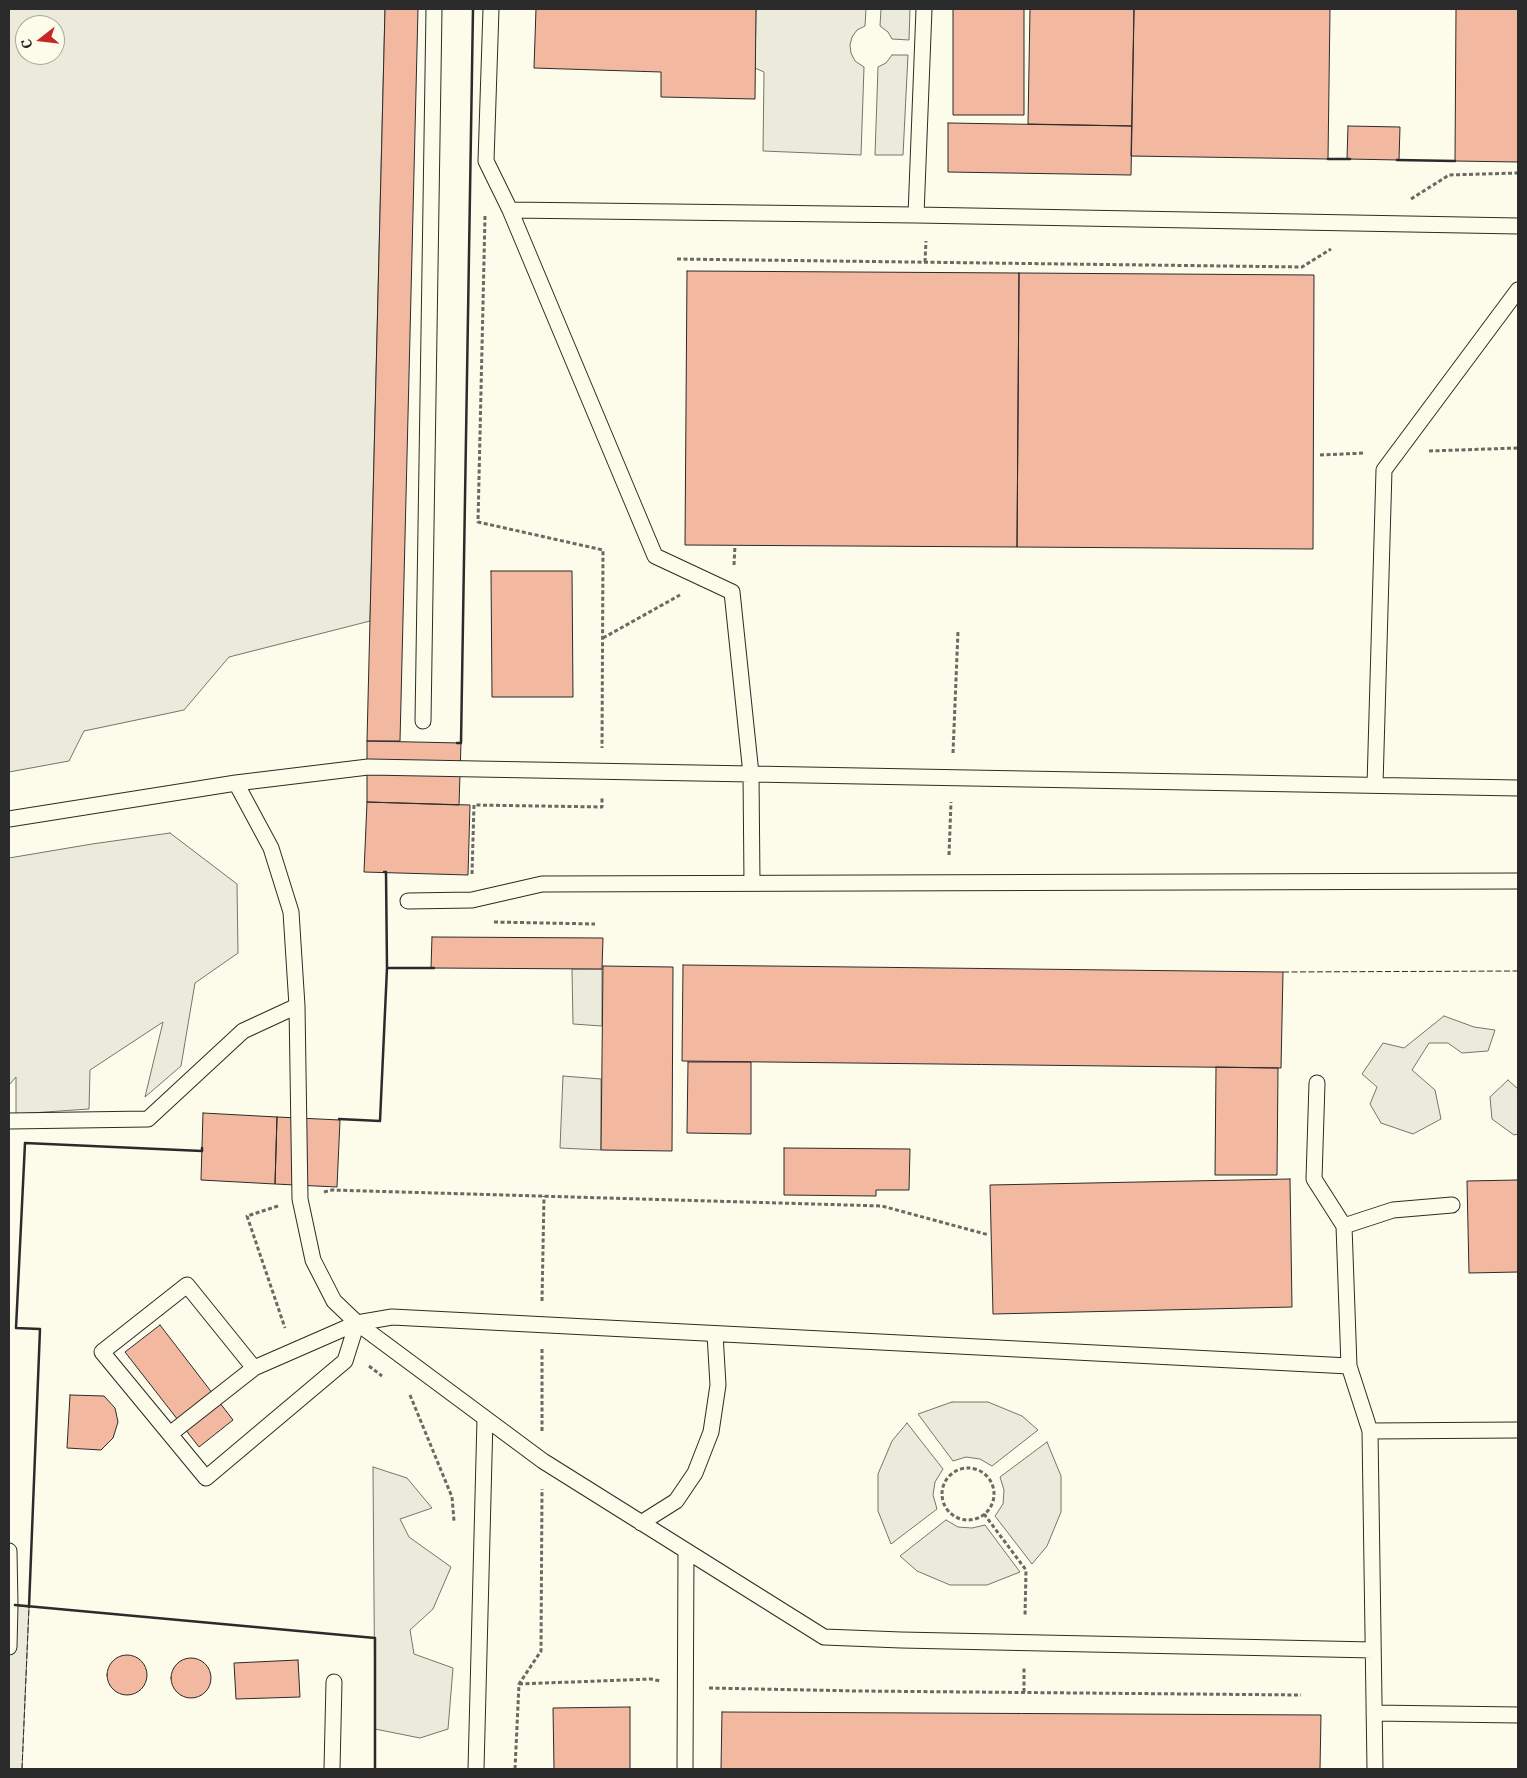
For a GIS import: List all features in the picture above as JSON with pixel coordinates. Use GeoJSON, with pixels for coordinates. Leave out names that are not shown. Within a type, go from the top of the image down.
{"type":"FeatureCollection","features":[{"type":"Feature","properties":{"kind":"lane"},"geometry":{"type":"LineString","coordinates":[[423,721],[434,9]]}},
{"type":"Feature","properties":{"kind":"lane"},"geometry":{"type":"LineString","coordinates":[[491,9],[486,160],[510,210],[655,556],[732,592],[751,774],[752,883]]}},
{"type":"Feature","properties":{"kind":"lane"},"geometry":{"type":"LineString","coordinates":[[916,215],[924,9]]}},
{"type":"Feature","properties":{"kind":"lane"},"geometry":{"type":"LineString","coordinates":[[510,210],[1518,226]]}},
{"type":"Feature","properties":{"kind":"lane"},"geometry":{"type":"LineString","coordinates":[[1375,785],[1384,470],[1518,290]]}},
{"type":"Feature","properties":{"kind":"lane"},"geometry":{"type":"LineString","coordinates":[[9,819],[236,783],[368,767],[1518,788]]}},
{"type":"Feature","properties":{"kind":"lane"},"geometry":{"type":"LineString","coordinates":[[236,783],[271,848],[291,912],[297,1006],[300,1199],[312,1260],[334,1301],[357,1323],[543,1461],[824,1637],[1373,1650]]}},
{"type":"Feature","properties":{"kind":"lane"},"geometry":{"type":"LineString","coordinates":[[408,901],[472,900],[542,884],[1518,881]]}},
{"type":"Feature","properties":{"kind":"lane"},"geometry":{"type":"LineString","coordinates":[[9,1121],[148,1119],[243,1031],[297,1006]]}},
{"type":"Feature","properties":{"kind":"lane"},"geometry":{"type":"LineString","coordinates":[[1317,1084],[1314,1179],[1344,1226],[1349,1366],[1370,1431],[1375,1769]]}},
{"type":"Feature","properties":{"kind":"lane"},"geometry":{"type":"LineString","coordinates":[[1344,1226],[1393,1210],[1452,1205]]}},
{"type":"Feature","properties":{"kind":"lane"},"geometry":{"type":"LineString","coordinates":[[254,1368],[187,1285],[102,1352],[206,1478],[345,1362],[357,1323]]}},
{"type":"Feature","properties":{"kind":"lane"},"geometry":{"type":"LineString","coordinates":[[170,1434],[254,1368],[357,1323],[392,1317],[1349,1366]]}},
{"type":"Feature","properties":{"kind":"lane"},"geometry":{"type":"LineString","coordinates":[[641,1523],[676,1501],[695,1473],[711,1432],[718,1385],[715,1334]]}},
{"type":"Feature","properties":{"kind":"lane"},"geometry":{"type":"LineString","coordinates":[[476,1769],[485,1419]]}},
{"type":"Feature","properties":{"kind":"lane"},"geometry":{"type":"LineString","coordinates":[[1370,1431],[1518,1430]]}},
{"type":"Feature","properties":{"kind":"lane"},"geometry":{"type":"LineString","coordinates":[[9,1551],[9,1648]]}},
{"type":"Feature","properties":{"kind":"lane"},"geometry":{"type":"LineString","coordinates":[[685,1769],[686,1551]]}},
{"type":"Feature","properties":{"kind":"lane"},"geometry":{"type":"LineString","coordinates":[[332,1769],[334,1682]]}},
{"type":"Feature","properties":{"kind":"lane"},"geometry":{"type":"LineString","coordinates":[[1374,1714],[1518,1715]]}},
{"type":"Feature","properties":{"kind":"path"},"geometry":{"type":"LineString","coordinates":[[1410,199],[1449,175],[1518,173]]}},
{"type":"Feature","properties":{"kind":"path"},"geometry":{"type":"LineString","coordinates":[[472,900],[474,805],[602,807],[602,550],[478,522],[485,209]]}},
{"type":"Feature","properties":{"kind":"path"},"geometry":{"type":"LineString","coordinates":[[677,259],[1302,267],[1333,248]]}},
{"type":"Feature","properties":{"kind":"path"},"geometry":{"type":"LineString","coordinates":[[602,638],[734,565],[735,545]]}},
{"type":"Feature","properties":{"kind":"path"},"geometry":{"type":"LineString","coordinates":[[949,855],[958,631]]}},
{"type":"Feature","properties":{"kind":"path"},"geometry":{"type":"LineString","coordinates":[[490,922],[594,924]]}},
{"type":"Feature","properties":{"kind":"path"},"geometry":{"type":"LineString","coordinates":[[288,1336],[247,1216],[332,1190],[882,1206],[990,1235]]}},
{"type":"Feature","properties":{"kind":"path"},"geometry":{"type":"LineString","coordinates":[[348,1352],[387,1379]]}},
{"type":"Feature","properties":{"kind":"path"},"geometry":{"type":"LineString","coordinates":[[402,1390],[410,1395],[452,1497],[454,1521]]}},
{"type":"Feature","properties":{"kind":"path"},"geometry":{"type":"LineString","coordinates":[[961,1468],[973,1468],[984,1473],[991,1482],[994,1493],[992,1505],[984,1514],[974,1520],[962,1520],[952,1515],[944,1506],[941,1495],[942,1489],[951,1474],[961,1468]]}},
{"type":"Feature","properties":{"kind":"path"},"geometry":{"type":"LineString","coordinates":[[984,1514],[1026,1570],[1024,1692]]}},
{"type":"Feature","properties":{"kind":"path"},"geometry":{"type":"LineString","coordinates":[[519,1684],[651,1679],[686,1686],[723,1689],[1301,1695]]}},
{"type":"Feature","properties":{"kind":"shaded area"},"geometry":{"type":"Polygon","coordinates":[[[9,9],[385,9],[370,621],[229,657],[184,710],[84,731],[69,761],[9,772],[9,9]]]}},
{"type":"Feature","properties":{"kind":"shaded area"},"geometry":{"type":"Polygon","coordinates":[[[756,9],[866,9],[865,26],[857,30],[852,37],[850,45],[855,61],[864,67],[861,155],[763,151],[764,72],[755,68],[756,9]]]}},
{"type":"Feature","properties":{"kind":"shaded area"},"geometry":{"type":"Polygon","coordinates":[[[881,9],[910,9],[909,40],[892,39],[888,32],[880,26],[881,9]]]}},
{"type":"Feature","properties":{"kind":"shaded area"},"geometry":{"type":"Polygon","coordinates":[[[892,55],[908,55],[903,155],[875,155],[878,67],[886,63],[892,55]]]}},
{"type":"Feature","properties":{"kind":"shaded area"},"geometry":{"type":"Polygon","coordinates":[[[170,833],[237,884],[238,953],[195,983],[181,1066],[145,1097],[163,1022],[90,1070],[89,1109],[16,1114],[16,1077],[9,1085],[9,858],[170,833]]]}},
{"type":"Feature","properties":{"kind":"shaded area"},"geometry":{"type":"Polygon","coordinates":[[[572,969],[602,969],[602,1026],[573,1024],[572,969]]]}},
{"type":"Feature","properties":{"kind":"shaded area"},"geometry":{"type":"Polygon","coordinates":[[[1444,1016],[1474,1027],[1495,1030],[1488,1051],[1462,1053],[1448,1043],[1429,1043],[1412,1070],[1435,1090],[1441,1119],[1413,1134],[1381,1123],[1370,1104],[1377,1087],[1362,1074],[1383,1043],[1404,1048],[1444,1016]]]}},
{"type":"Feature","properties":{"kind":"shaded area"},"geometry":{"type":"Polygon","coordinates":[[[563,1076],[601,1079],[601,1150],[560,1148],[563,1076]]]}},
{"type":"Feature","properties":{"kind":"shaded area"},"geometry":{"type":"Polygon","coordinates":[[[1508,1080],[1518,1089],[1518,1134],[1514,1135],[1492,1119],[1490,1097],[1508,1080]]]}},
{"type":"Feature","properties":{"kind":"shaded area"},"geometry":{"type":"Polygon","coordinates":[[[952,1402],[988,1402],[1022,1416],[1038,1430],[992,1466],[980,1459],[966,1457],[953,1461],[918,1414],[952,1402]]]}},
{"type":"Feature","properties":{"kind":"shaded area"},"geometry":{"type":"Polygon","coordinates":[[[907,1423],[943,1469],[935,1482],[933,1495],[937,1509],[891,1544],[878,1511],[878,1474],[892,1441],[907,1423]]]}},
{"type":"Feature","properties":{"kind":"shaded area"},"geometry":{"type":"Polygon","coordinates":[[[1047,1442],[1061,1476],[1061,1512],[1047,1546],[1032,1564],[995,1516],[1003,1504],[1004,1490],[1000,1477],[1047,1442]]]}},
{"type":"Feature","properties":{"kind":"shaded area"},"geometry":{"type":"Polygon","coordinates":[[[373,1467],[407,1478],[432,1508],[400,1519],[409,1537],[451,1567],[433,1609],[410,1630],[414,1654],[453,1668],[448,1729],[420,1738],[375,1729],[373,1467]]]}},
{"type":"Feature","properties":{"kind":"shaded area"},"geometry":{"type":"Polygon","coordinates":[[[946,1520],[958,1527],[972,1528],[985,1525],[1020,1572],[987,1585],[950,1585],[917,1571],[900,1556],[946,1520]]]}},
{"type":"Feature","properties":{"kind":"shaded area"},"geometry":{"type":"Polygon","coordinates":[[[9,1605],[29,1607],[22,1769],[9,1769],[9,1605]]]}},
{"type":"Feature","properties":{"kind":"building"},"geometry":{"type":"Polygon","coordinates":[[[385,9],[418,9],[400,741],[367,741],[385,9]]]}},
{"type":"Feature","properties":{"kind":"building"},"geometry":{"type":"Polygon","coordinates":[[[536,9],[756,9],[755,99],[661,97],[661,72],[534,68],[536,9]]]}},
{"type":"Feature","properties":{"kind":"building"},"geometry":{"type":"Polygon","coordinates":[[[953,9],[1024,9],[1024,115],[953,115],[953,9]]]}},
{"type":"Feature","properties":{"kind":"building"},"geometry":{"type":"Polygon","coordinates":[[[1030,9],[1134,9],[1132,126],[1028,124],[1030,9]]]}},
{"type":"Feature","properties":{"kind":"building"},"geometry":{"type":"Polygon","coordinates":[[[1134,9],[1330,9],[1328,159],[1131,156],[1134,9]]]}},
{"type":"Feature","properties":{"kind":"building"},"geometry":{"type":"Polygon","coordinates":[[[1456,9],[1518,9],[1518,162],[1455,161],[1456,9]]]}},
{"type":"Feature","properties":{"kind":"building"},"geometry":{"type":"Polygon","coordinates":[[[948,123],[1132,126],[1131,175],[948,172],[948,123]]]}},
{"type":"Feature","properties":{"kind":"building"},"geometry":{"type":"Polygon","coordinates":[[[1348,126],[1400,127],[1399,160],[1347,159],[1348,126]]]}},
{"type":"Feature","properties":{"kind":"building"},"geometry":{"type":"Polygon","coordinates":[[[687,271],[1019,273],[1017,547],[685,545],[687,271]]]}},
{"type":"Feature","properties":{"kind":"building"},"geometry":{"type":"Polygon","coordinates":[[[1019,273],[1314,275],[1313,549],[1017,547],[1019,273]]]}},
{"type":"Feature","properties":{"kind":"building"},"geometry":{"type":"Polygon","coordinates":[[[491,571],[572,571],[573,697],[492,697],[491,571]]]}},
{"type":"Feature","properties":{"kind":"building"},"geometry":{"type":"Polygon","coordinates":[[[367,741],[461,743],[459,805],[367,802],[367,741]]]}},
{"type":"Feature","properties":{"kind":"building"},"geometry":{"type":"Polygon","coordinates":[[[367,802],[470,805],[468,875],[364,872],[367,802]]]}},
{"type":"Feature","properties":{"kind":"building"},"geometry":{"type":"Polygon","coordinates":[[[432,937],[603,938],[602,969],[431,968],[432,937]]]}},
{"type":"Feature","properties":{"kind":"building"},"geometry":{"type":"Polygon","coordinates":[[[683,965],[1283,972],[1281,1068],[682,1061],[683,965]]]}},
{"type":"Feature","properties":{"kind":"building"},"geometry":{"type":"Polygon","coordinates":[[[603,966],[673,967],[672,1151],[601,1150],[603,966]]]}},
{"type":"Feature","properties":{"kind":"building"},"geometry":{"type":"Polygon","coordinates":[[[688,1062],[751,1062],[751,1134],[687,1133],[688,1062]]]}},
{"type":"Feature","properties":{"kind":"building"},"geometry":{"type":"Polygon","coordinates":[[[1216,1067],[1278,1068],[1277,1175],[1215,1175],[1216,1067]]]}},
{"type":"Feature","properties":{"kind":"building"},"geometry":{"type":"Polygon","coordinates":[[[203,1113],[277,1117],[275,1184],[201,1180],[203,1113]]]}},
{"type":"Feature","properties":{"kind":"building"},"geometry":{"type":"Polygon","coordinates":[[[277,1117],[340,1120],[337,1187],[275,1184],[277,1117]]]}},
{"type":"Feature","properties":{"kind":"building"},"geometry":{"type":"Polygon","coordinates":[[[784,1148],[910,1149],[909,1190],[876,1190],[876,1196],[784,1195],[784,1148]]]}},
{"type":"Feature","properties":{"kind":"building"},"geometry":{"type":"Polygon","coordinates":[[[1290,1179],[1292,1307],[993,1314],[990,1185],[1290,1179]]]}},
{"type":"Feature","properties":{"kind":"building"},"geometry":{"type":"Polygon","coordinates":[[[1518,1180],[1518,1272],[1469,1273],[1467,1181],[1518,1180]]]}},
{"type":"Feature","properties":{"kind":"building"},"geometry":{"type":"Polygon","coordinates":[[[160,1325],[233,1420],[199,1447],[125,1352],[160,1325]]]}},
{"type":"Feature","properties":{"kind":"building"},"geometry":{"type":"Polygon","coordinates":[[[70,1395],[104,1396],[115,1408],[118,1422],[113,1438],[101,1450],[67,1448],[70,1395]]]}},
{"type":"Feature","properties":{"kind":"building"},"geometry":{"type":"Polygon","coordinates":[[[123,1655],[131,1655],[138,1658],[144,1664],[147,1675],[144,1686],[138,1692],[131,1695],[123,1695],[116,1692],[110,1686],[107,1679],[107,1671],[110,1664],[116,1658],[123,1655]]]}},
{"type":"Feature","properties":{"kind":"building"},"geometry":{"type":"Polygon","coordinates":[[[187,1658],[195,1658],[202,1661],[208,1667],[211,1678],[208,1689],[202,1695],[195,1698],[187,1698],[180,1695],[174,1689],[171,1682],[171,1674],[174,1667],[180,1661],[187,1658]]]}},
{"type":"Feature","properties":{"kind":"building"},"geometry":{"type":"Polygon","coordinates":[[[298,1660],[300,1697],[236,1699],[234,1663],[298,1660]]]}},
{"type":"Feature","properties":{"kind":"building"},"geometry":{"type":"Polygon","coordinates":[[[630,1707],[630,1769],[554,1769],[553,1708],[630,1707]]]}},
{"type":"Feature","properties":{"kind":"building"},"geometry":{"type":"Polygon","coordinates":[[[722,1712],[1321,1715],[1320,1769],[721,1769],[722,1712]]]}},
{"type":"Feature","properties":{"kind":"fence"},"geometry":{"type":"LineString","coordinates":[[1283,972],[1518,971]]}},
{"type":"Feature","properties":{"kind":"fence"},"geometry":{"type":"LineString","coordinates":[[22,1769],[29,1607]]}},
{"type":"Feature","properties":{"kind":"wall"},"geometry":{"type":"LineString","coordinates":[[457,743],[461,743],[473,9]]}},
{"type":"Feature","properties":{"kind":"wall"},"geometry":{"type":"LineString","coordinates":[[1328,159],[1350,159]]}},
{"type":"Feature","properties":{"kind":"wall"},"geometry":{"type":"LineString","coordinates":[[1397,160],[1455,161]]}},
{"type":"Feature","properties":{"kind":"wall"},"geometry":{"type":"LineString","coordinates":[[339,1119],[380,1121],[387,968],[386,872],[384,872]]}},
{"type":"Feature","properties":{"kind":"wall"},"geometry":{"type":"LineString","coordinates":[[387,968],[434,968]]}},
{"type":"Feature","properties":{"kind":"wall"},"geometry":{"type":"LineString","coordinates":[[29,1607],[40,1329],[16,1328],[25,1143],[202,1151],[202,1148]]}},
{"type":"Feature","properties":{"kind":"wall"},"geometry":{"type":"LineString","coordinates":[[15,1605],[375,1638],[375,1769]]}}]}
